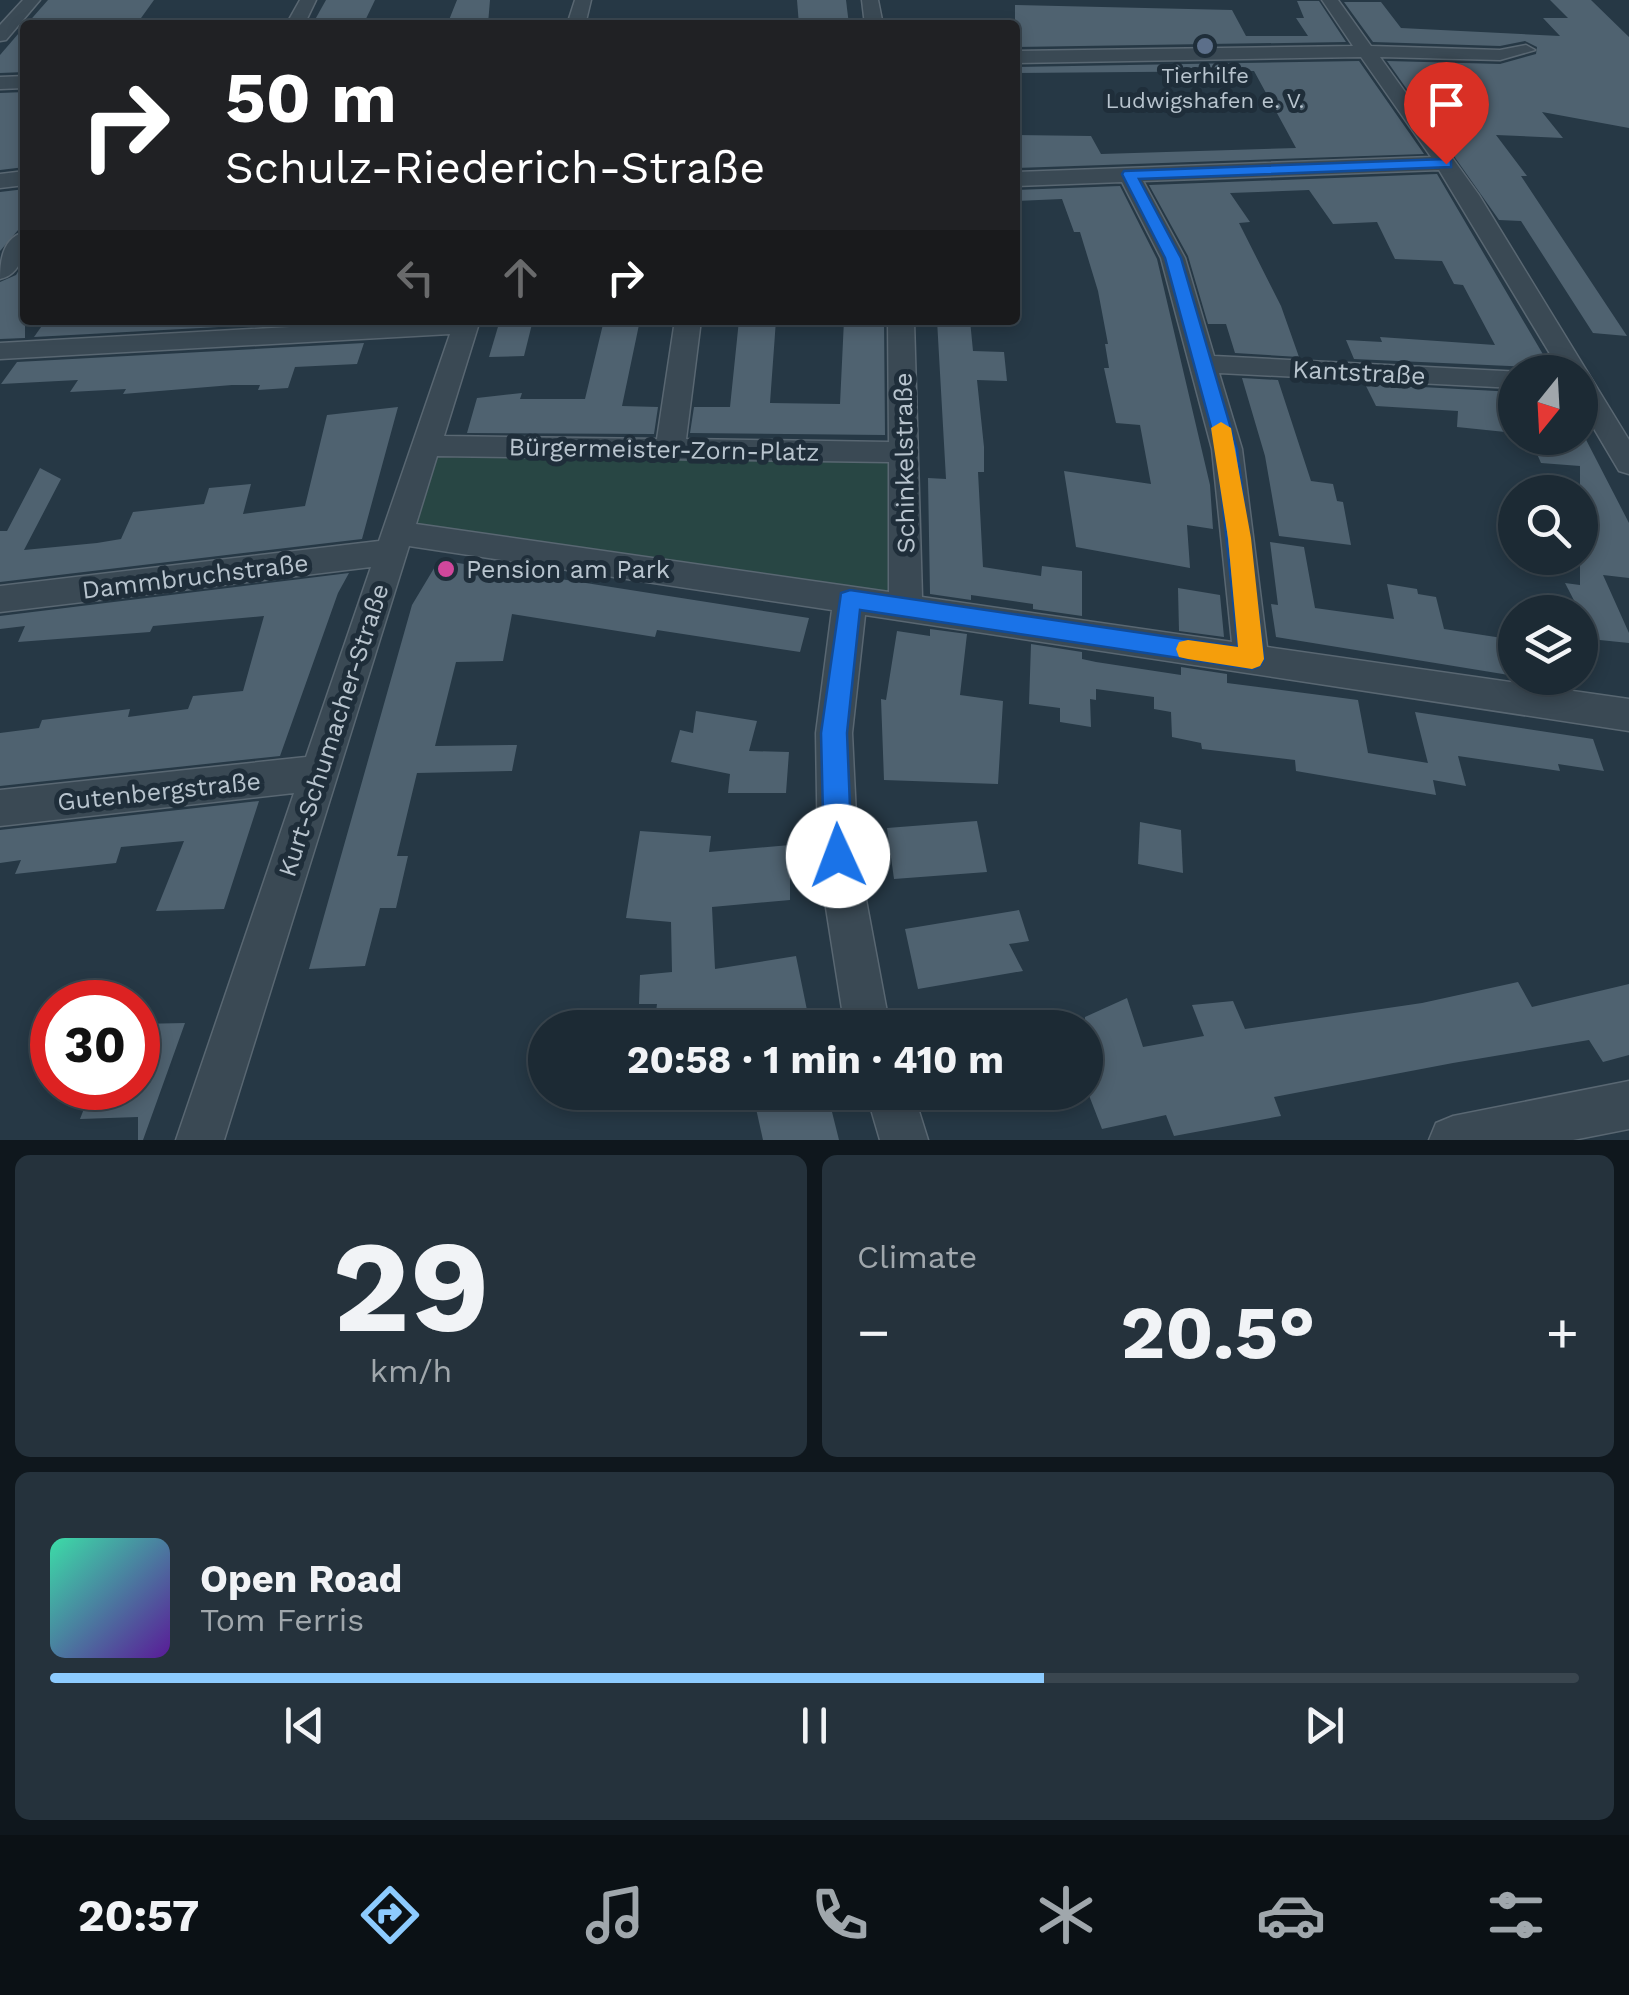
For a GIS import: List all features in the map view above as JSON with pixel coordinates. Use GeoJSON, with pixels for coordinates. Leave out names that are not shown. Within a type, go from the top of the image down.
{"type":"FeatureCollection","features":[{"type":"Feature","properties":{"kind":"street"},"geometry":{"type":"LineString","coordinates":[[0,36],[32,0]]}},
{"type":"Feature","properties":{"kind":"street"},"geometry":{"type":"LineString","coordinates":[[1330,0],[1446,164],[1564,355]]}},
{"type":"Feature","properties":{"kind":"street"},"geometry":{"type":"LineString","coordinates":[[1020,57],[1500,54],[1526,50]]}},
{"type":"Feature","properties":{"kind":"street"},"geometry":{"type":"LineString","coordinates":[[1020,179],[1446,164]]}},
{"type":"Feature","properties":{"kind":"street"},"geometry":{"type":"LineString","coordinates":[[1130,174],[1173,258],[1227,449],[1252,659]]}},
{"type":"Feature","properties":{"kind":"street"},"geometry":{"type":"LineString","coordinates":[[0,272],[20,246]]}},
{"type":"Feature","properties":{"kind":"street"},"geometry":{"type":"LineString","coordinates":[[0,351],[418,325]]}},
{"type":"Feature","properties":{"kind":"street","name":"Kurt-Schumacher-Straße"},"geometry":{"type":"LineString","coordinates":[[200,1140],[465,325]]}},
{"type":"Feature","properties":{"kind":"street"},"geometry":{"type":"LineString","coordinates":[[670,449],[687,325]]}},
{"type":"Feature","properties":{"kind":"street","name":"Schinkelstraße"},"geometry":{"type":"LineString","coordinates":[[901,325],[906,607]]}},
{"type":"Feature","properties":{"kind":"street","name":"Kantstraße"},"geometry":{"type":"LineString","coordinates":[[1203,364],[1498,379]]}},
{"type":"Feature","properties":{"kind":"street"},"geometry":{"type":"LineString","coordinates":[[1598,412],[1629,464]]}},
{"type":"Feature","properties":{"kind":"street","name":"Bürgermeister-Zorn-Platz"},"geometry":{"type":"LineString","coordinates":[[426,446],[903,452]]}},
{"type":"Feature","properties":{"kind":"street","name":"Dammbruchstraße"},"geometry":{"type":"LineString","coordinates":[[0,599],[394,542],[850,599],[1629,715]]}},
{"type":"Feature","properties":{"kind":"street"},"geometry":{"type":"LineString","coordinates":[[850,599],[834,733],[838,839],[865,1010]]}},
{"type":"Feature","properties":{"kind":"street","name":"Gutenbergstraße"},"geometry":{"type":"LineString","coordinates":[[0,808],[318,773]]}},
{"type":"Feature","properties":{"kind":"street"},"geometry":{"type":"LineString","coordinates":[[1453,1140],[1629,1105]]}},
{"type":"Feature","properties":{"kind":"street"},"geometry":{"type":"LineString","coordinates":[[894,1110],[904,1140]]}},
{"type":"Feature","properties":{"kind":"green space"},"geometry":{"type":"Polygon","coordinates":[[[433,452],[893,458],[893,597],[413,526],[433,452]]]}},
{"type":"Feature","properties":{"kind":"building"},"geometry":{"type":"Polygon","coordinates":[[[48,0],[154,0],[140,20],[30,20],[48,0]]]}},
{"type":"Feature","properties":{"kind":"building"},"geometry":{"type":"Polygon","coordinates":[[[326,0],[375,0],[365,20],[315,20],[326,0]]]}},
{"type":"Feature","properties":{"kind":"building"},"geometry":{"type":"Polygon","coordinates":[[[457,0],[490,0],[488,20],[449,20],[457,0]]]}},
{"type":"Feature","properties":{"kind":"building"},"geometry":{"type":"Polygon","coordinates":[[[797,0],[846,0],[848,20],[799,20],[797,0]]]}},
{"type":"Feature","properties":{"kind":"building"},"geometry":{"type":"Polygon","coordinates":[[[1550,0],[1591,0],[1629,37],[1629,128],[1542,112],[1563,138],[1496,135],[1527,176],[1521,176],[1627,336],[1593,333],[1521,221],[1499,220],[1387,61],[1500,64],[1536,54],[1537,47],[1525,41],[1500,46],[1373,42],[1344,2],[1381,2],[1401,28],[1560,36],[1543,18],[1568,18],[1550,0]]]}},
{"type":"Feature","properties":{"kind":"building"},"geometry":{"type":"Polygon","coordinates":[[[1297,1],[1319,1],[1346,42],[1020,47],[1020,20],[1015,20],[1015,5],[1232,10],[1246,36],[1308,36],[1296,18],[1304,18],[1297,1]]]}},
{"type":"Feature","properties":{"kind":"building"},"geometry":{"type":"Polygon","coordinates":[[[20,32],[20,72],[0,73],[0,55],[20,32]]]}},
{"type":"Feature","properties":{"kind":"building"},"geometry":{"type":"Polygon","coordinates":[[[1359,61],[1424,154],[1020,168],[1020,135],[1091,136],[1101,154],[1296,148],[1254,71],[1020,73],[1020,67],[1359,61]]]}},
{"type":"Feature","properties":{"kind":"building"},"geometry":{"type":"Polygon","coordinates":[[[20,92],[20,168],[0,170],[0,93],[20,92]]]}},
{"type":"Feature","properties":{"kind":"building"},"geometry":{"type":"Polygon","coordinates":[[[1437,174],[1543,355],[1498,355],[1498,366],[1354,359],[1346,340],[1382,342],[1380,337],[1495,345],[1463,285],[1454,284],[1442,261],[1395,259],[1377,222],[1333,224],[1309,190],[1230,193],[1250,222],[1239,223],[1281,306],[1299,357],[1235,353],[1226,324],[1208,324],[1188,256],[1149,185],[1437,174]]]}},
{"type":"Feature","properties":{"kind":"building"},"geometry":{"type":"Polygon","coordinates":[[[1120,186],[1157,259],[1210,485],[1213,529],[1187,525],[1190,568],[1076,547],[1064,471],[1151,484],[1140,425],[1116,423],[1104,368],[1109,368],[1108,344],[1098,291],[1080,232],[1074,232],[1062,199],[1020,201],[1020,190],[1120,186]]]}},
{"type":"Feature","properties":{"kind":"building"},"geometry":{"type":"Polygon","coordinates":[[[20,190],[20,228],[0,251],[0,192],[20,190]]]}},
{"type":"Feature","properties":{"kind":"building"},"geometry":{"type":"Polygon","coordinates":[[[20,268],[20,325],[25,325],[25,338],[0,339],[0,282],[16,275],[20,268]]]}},
{"type":"Feature","properties":{"kind":"building"},"geometry":{"type":"Polygon","coordinates":[[[42,325],[254,325],[34,337],[42,325]]]}},
{"type":"Feature","properties":{"kind":"building"},"geometry":{"type":"Polygon","coordinates":[[[499,325],[532,325],[524,356],[489,357],[499,325]]]}},
{"type":"Feature","properties":{"kind":"building"},"geometry":{"type":"Polygon","coordinates":[[[603,325],[639,325],[622,406],[658,407],[654,434],[467,433],[477,398],[522,393],[520,399],[585,399],[603,325]]]}},
{"type":"Feature","properties":{"kind":"building"},"geometry":{"type":"Polygon","coordinates":[[[738,325],[776,325],[770,403],[840,404],[844,325],[884,325],[885,435],[690,433],[694,407],[730,407],[738,325]]]}},
{"type":"Feature","properties":{"kind":"building"},"geometry":{"type":"Polygon","coordinates":[[[937,325],[970,325],[973,351],[1004,352],[1007,381],[977,380],[984,447],[984,472],[978,472],[983,567],[1041,576],[1042,566],[1082,571],[1082,616],[971,595],[971,600],[930,594],[928,478],[946,479],[937,325]]]}},
{"type":"Feature","properties":{"kind":"building"},"geometry":{"type":"Polygon","coordinates":[[[364,343],[357,364],[295,367],[288,388],[258,390],[260,385],[232,385],[123,394],[126,389],[70,392],[78,380],[1,384],[17,362],[364,343]]]}},
{"type":"Feature","properties":{"kind":"building"},"geometry":{"type":"Polygon","coordinates":[[[1242,378],[1278,380],[1311,481],[1333,484],[1337,501],[1343,502],[1351,545],[1279,536],[1265,456],[1242,378]]]}},
{"type":"Feature","properties":{"kind":"building"},"geometry":{"type":"Polygon","coordinates":[[[1365,384],[1498,391],[1498,431],[1457,427],[1458,411],[1376,406],[1365,384]]]}},
{"type":"Feature","properties":{"kind":"building"},"geometry":{"type":"Polygon","coordinates":[[[398,407],[362,539],[0,582],[0,531],[7,531],[40,468],[61,479],[24,550],[121,539],[133,512],[204,504],[209,488],[251,484],[243,514],[305,506],[327,415],[398,407]]]}},
{"type":"Feature","properties":{"kind":"building"},"geometry":{"type":"Polygon","coordinates":[[[1537,455],[1594,455],[1629,523],[1629,578],[1603,575],[1629,633],[1629,643],[1598,640],[1598,595],[1571,595],[1565,583],[1580,585],[1580,575],[1598,575],[1598,475],[1580,475],[1580,466],[1541,463],[1537,455]]]}},
{"type":"Feature","properties":{"kind":"building"},"geometry":{"type":"Polygon","coordinates":[[[1270,542],[1304,547],[1315,608],[1394,619],[1387,584],[1436,597],[1444,629],[1498,637],[1498,673],[1276,637],[1271,604],[1278,605],[1270,542]]]}},
{"type":"Feature","properties":{"kind":"building"},"geometry":{"type":"Polygon","coordinates":[[[439,560],[809,618],[800,652],[657,630],[655,637],[512,614],[503,661],[456,662],[435,746],[517,745],[512,771],[417,773],[397,856],[408,856],[396,908],[380,908],[365,966],[309,969],[412,605],[439,560]]]}},
{"type":"Feature","properties":{"kind":"building"},"geometry":{"type":"Polygon","coordinates":[[[349,573],[338,593],[280,756],[0,786],[0,733],[39,728],[42,720],[130,709],[128,717],[188,709],[193,696],[243,691],[264,616],[153,626],[150,632],[18,642],[25,626],[0,629],[0,616],[349,573]]]}},
{"type":"Feature","properties":{"kind":"building"},"geometry":{"type":"Polygon","coordinates":[[[1178,588],[1220,595],[1224,637],[1179,631],[1178,588]]]}},
{"type":"Feature","properties":{"kind":"building"},"geometry":{"type":"Polygon","coordinates":[[[930,629],[967,634],[960,695],[1003,701],[998,784],[884,780],[881,699],[886,700],[897,631],[930,636],[930,629]]]}},
{"type":"Feature","properties":{"kind":"building"},"geometry":{"type":"Polygon","coordinates":[[[1031,644],[1082,652],[1082,659],[1096,662],[1181,675],[1181,667],[1227,674],[1227,683],[1358,700],[1368,753],[1428,763],[1415,712],[1593,739],[1604,771],[1558,764],[1560,771],[1458,756],[1466,786],[1433,780],[1436,795],[1296,771],[1295,760],[1202,749],[1201,743],[1172,737],[1171,712],[1154,709],[1154,697],[1096,689],[1096,700],[1090,699],[1091,727],[1060,722],[1060,708],[1029,704],[1031,644]]]}},
{"type":"Feature","properties":{"kind":"building"},"geometry":{"type":"Polygon","coordinates":[[[696,711],[757,721],[749,751],[789,752],[786,793],[728,793],[730,774],[671,762],[680,730],[693,733],[696,711]]]}},
{"type":"Feature","properties":{"kind":"building"},"geometry":{"type":"Polygon","coordinates":[[[259,801],[224,909],[156,911],[184,841],[121,847],[116,863],[15,874],[21,860],[0,863],[0,830],[259,801]]]}},
{"type":"Feature","properties":{"kind":"building"},"geometry":{"type":"Polygon","coordinates":[[[977,821],[987,872],[894,879],[887,828],[977,821]]]}},
{"type":"Feature","properties":{"kind":"building"},"geometry":{"type":"Polygon","coordinates":[[[1140,822],[1181,830],[1183,873],[1138,864],[1140,822]]]}},
{"type":"Feature","properties":{"kind":"building"},"geometry":{"type":"Polygon","coordinates":[[[640,831],[711,836],[709,852],[790,845],[790,900],[712,907],[715,969],[796,956],[807,1010],[656,1010],[657,1004],[639,1004],[640,975],[672,972],[671,922],[626,918],[640,831]]]}},
{"type":"Feature","properties":{"kind":"building"},"geometry":{"type":"Polygon","coordinates":[[[1019,910],[1029,941],[1009,944],[1023,971],[918,989],[905,929],[1019,910]]]}},
{"type":"Feature","properties":{"kind":"building"},"geometry":{"type":"Polygon","coordinates":[[[1518,982],[1532,1007],[1629,984],[1629,1055],[1603,1062],[1589,1040],[1453,1063],[1274,1097],[1281,1116],[1174,1136],[1166,1115],[1102,1129],[1095,1110],[1103,1110],[1100,1010],[1127,998],[1143,1047],[1204,1036],[1192,1005],[1233,1001],[1245,1029],[1422,1003],[1518,982]]]}},
{"type":"Feature","properties":{"kind":"building"},"geometry":{"type":"Polygon","coordinates":[[[185,1023],[160,1093],[160,1024],[185,1023]]]}},
{"type":"Feature","properties":{"kind":"building"},"geometry":{"type":"Polygon","coordinates":[[[83,1110],[154,1110],[143,1140],[138,1140],[138,1117],[80,1119],[83,1110]]]}},
{"type":"Feature","properties":{"kind":"building"},"geometry":{"type":"Polygon","coordinates":[[[756,1110],[832,1110],[839,1140],[763,1140],[756,1110]]]}},
{"type":"Feature","properties":{"kind":"slow traffic"},"geometry":{"type":"LineString","coordinates":[[1188,649],[1252,659],[1240,538],[1221,428]]}},
{"type":"Feature","properties":{"kind":"place","name":"Tierhilfe Ludwigshafen e. V."},"geometry":{"type":"Point","coordinates":[1205,46]}},
{"type":"Feature","properties":{"kind":"place","name":"Pension am Park"},"geometry":{"type":"Point","coordinates":[446,569]}},
{"type":"Feature","properties":{"kind":"route"},"geometry":{"type":"LineString","coordinates":[[838,856],[834,733],[850,599],[1252,659],[1227,449],[1173,258],[1130,174],[1446,164]]}}]}
